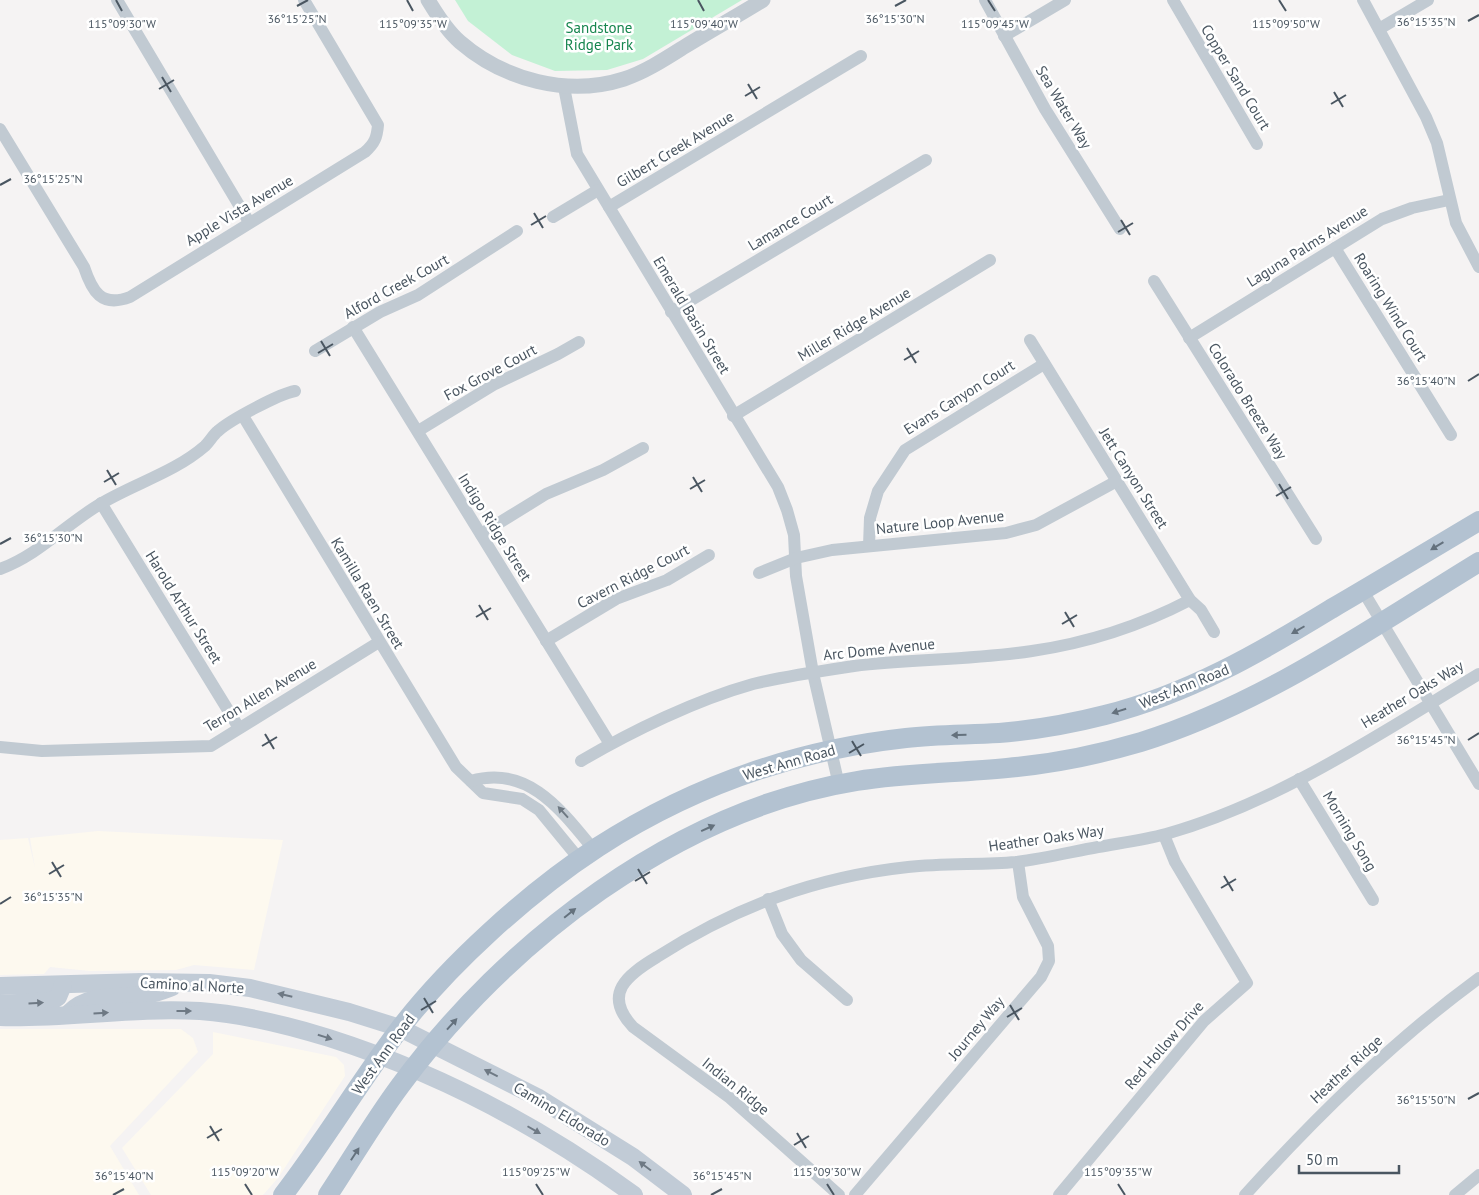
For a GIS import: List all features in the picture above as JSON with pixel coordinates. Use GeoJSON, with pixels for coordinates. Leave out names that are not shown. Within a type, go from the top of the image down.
{"type":"FeatureCollection","features":[{"type":"Feature","properties":{"kind":"main road","name":"West Ann Road"},"geometry":{"type":"LineString","coordinates":[[283,1195],[400,1028],[483,940],[529,899],[587,855],[661,810],[756,769],[830,750],[904,738],[1028,730],[1116,712],[1162,697],[1216,676],[1479,521]]}},
{"type":"Feature","properties":{"kind":"main road"},"geometry":{"type":"LineString","coordinates":[[328,1195],[399,1087],[434,1044],[478,996],[550,929],[630,870],[675,844],[730,819],[785,799],[839,785],[907,775],[1029,766],[1083,757],[1137,743],[1191,724],[1245,700],[1381,622],[1479,562]]}},
{"type":"Feature","properties":{"kind":"main road"},"geometry":{"type":"LineString","coordinates":[[67,1015],[77,1004],[102,997],[149,995],[186,983]]}},
{"type":"Feature","properties":{"kind":"main road","name":"Camino al Norte"},"geometry":{"type":"LineString","coordinates":[[0,986],[186,983],[250,988],[349,1012],[400,1028],[434,1044]]}},
{"type":"Feature","properties":{"kind":"main road"},"geometry":{"type":"LineString","coordinates":[[0,1004],[52,1001],[58,997],[64,985]]}},
{"type":"Feature","properties":{"kind":"main road","name":"Camino al Norte"},"geometry":{"type":"LineString","coordinates":[[0,1017],[200,1011],[244,1016],[295,1028],[380,1055]]}},
{"type":"Feature","properties":{"kind":"main road","name":"Camino Eldorado"},"geometry":{"type":"LineString","coordinates":[[434,1044],[537,1097],[633,1157],[684,1195]]}},
{"type":"Feature","properties":{"kind":"main road","name":"Camino Eldorado"},"geometry":{"type":"LineString","coordinates":[[380,1055],[414,1069],[519,1121],[596,1167],[634,1195]]}},
{"type":"Feature","properties":{"kind":"street"},"geometry":{"type":"LineString","coordinates":[[117,0],[249,222]]}},
{"type":"Feature","properties":{"kind":"street","name":"Apple Vista Avenue"},"geometry":{"type":"LineString","coordinates":[[0,129],[84,267],[91,287],[96,294],[112,300],[130,297],[365,152],[378,136],[378,124],[373,114],[304,0]]}},
{"type":"Feature","properties":{"kind":"street"},"geometry":{"type":"LineString","coordinates":[[428,0],[446,28],[478,56],[498,68],[520,76],[564,87],[588,86],[624,79],[653,66],[763,0]]}},
{"type":"Feature","properties":{"kind":"street","name":"Sea Water Way"},"geometry":{"type":"LineString","coordinates":[[985,0],[1045,109],[1120,229]]}},
{"type":"Feature","properties":{"kind":"street"},"geometry":{"type":"LineString","coordinates":[[1004,36],[1065,0]]}},
{"type":"Feature","properties":{"kind":"street","name":"Copper Sand Court"},"geometry":{"type":"LineString","coordinates":[[1173,0],[1257,144]]}},
{"type":"Feature","properties":{"kind":"street"},"geometry":{"type":"LineString","coordinates":[[1363,0],[1412,90],[1437,143],[1449,200],[1464,242],[1479,267]]}},
{"type":"Feature","properties":{"kind":"street"},"geometry":{"type":"LineString","coordinates":[[1379,29],[1428,0]]}},
{"type":"Feature","properties":{"kind":"street","name":"Gilbert Creek Avenue"},"geometry":{"type":"LineString","coordinates":[[609,207],[861,56]]}},
{"type":"Feature","properties":{"kind":"street","name":"Emerald Basin Street"},"geometry":{"type":"LineString","coordinates":[[564,87],[577,154],[670,312],[778,487],[792,526],[796,576],[813,673],[839,785]]}},
{"type":"Feature","properties":{"kind":"street","name":"Lamance Court"},"geometry":{"type":"LineString","coordinates":[[670,312],[926,160]]}},
{"type":"Feature","properties":{"kind":"street"},"geometry":{"type":"LineString","coordinates":[[553,217],[598,190]]}},
{"type":"Feature","properties":{"kind":"street","name":"Laguna Palms Avenue"},"geometry":{"type":"LineString","coordinates":[[1189,338],[1382,219],[1412,208],[1449,200]]}},
{"type":"Feature","properties":{"kind":"street","name":"Alford Creek Court"},"geometry":{"type":"LineString","coordinates":[[314,351],[353,327],[418,295],[516,231]]}},
{"type":"Feature","properties":{"kind":"street","name":"Roaring Wind Court"},"geometry":{"type":"LineString","coordinates":[[1335,248],[1450,435]]}},
{"type":"Feature","properties":{"kind":"street","name":"Miller Ridge Avenue"},"geometry":{"type":"LineString","coordinates":[[734,416],[990,260]]}},
{"type":"Feature","properties":{"kind":"street","name":"Colorado Breeze Way"},"geometry":{"type":"LineString","coordinates":[[1154,280],[1316,539]]}},
{"type":"Feature","properties":{"kind":"street","name":"Indigo Ridge Street"},"geometry":{"type":"LineString","coordinates":[[353,327],[610,744]]}},
{"type":"Feature","properties":{"kind":"street","name":"Jett Canyon Street"},"geometry":{"type":"LineString","coordinates":[[1030,340],[1190,600],[1201,610],[1214,632]]}},
{"type":"Feature","properties":{"kind":"street","name":"Fox Grove Court"},"geometry":{"type":"LineString","coordinates":[[418,431],[495,384],[579,342]]}},
{"type":"Feature","properties":{"kind":"street","name":"Evans Canyon Court"},"geometry":{"type":"LineString","coordinates":[[869,546],[870,518],[878,491],[905,450],[1044,364]]}},
{"type":"Feature","properties":{"kind":"street"},"geometry":{"type":"LineString","coordinates":[[0,569],[12,565],[60,535],[74,520],[101,503],[131,486],[152,480],[205,446],[218,431],[282,393],[295,391]]}},
{"type":"Feature","properties":{"kind":"street","name":"Kamilla Raen Street"},"geometry":{"type":"LineString","coordinates":[[243,416],[456,767],[483,793],[522,800],[535,807],[587,855]]}},
{"type":"Feature","properties":{"kind":"street"},"geometry":{"type":"LineString","coordinates":[[481,534],[546,494],[603,470],[643,448]]}},
{"type":"Feature","properties":{"kind":"street","name":"Nature Loop Avenue"},"geometry":{"type":"LineString","coordinates":[[760,573],[796,558],[832,550],[1006,533],[1036,525],[1117,481]]}},
{"type":"Feature","properties":{"kind":"street","name":"Harold Arthur Street"},"geometry":{"type":"LineString","coordinates":[[101,503],[239,728]]}},
{"type":"Feature","properties":{"kind":"street","name":"Cavern Ridge Court"},"geometry":{"type":"LineString","coordinates":[[546,641],[616,599],[667,580],[709,555]]}},
{"type":"Feature","properties":{"kind":"street"},"geometry":{"type":"LineString","coordinates":[[1363,591],[1479,784]]}},
{"type":"Feature","properties":{"kind":"street","name":"Arc Dome Avenue"},"geometry":{"type":"LineString","coordinates":[[581,761],[610,744],[681,711],[753,684],[864,665],[1046,649],[1102,636],[1134,626],[1190,600]]}},
{"type":"Feature","properties":{"kind":"street","name":"Terron Allen Avenue"},"geometry":{"type":"LineString","coordinates":[[0,747],[42,751],[211,746],[379,642]]}},
{"type":"Feature","properties":{"kind":"street","name":"Heather Oaks Way"},"geometry":{"type":"LineString","coordinates":[[618,1001],[621,986],[631,973],[697,931],[768,899],[808,885],[908,867],[1018,862],[1164,834],[1244,808],[1300,780],[1479,674]]}},
{"type":"Feature","properties":{"kind":"street"},"geometry":{"type":"LineString","coordinates":[[471,782],[484,778],[502,780],[520,783],[540,791],[566,815],[587,855]]}},
{"type":"Feature","properties":{"kind":"street","name":"Morning Song"},"geometry":{"type":"LineString","coordinates":[[1300,780],[1372,900]]}},
{"type":"Feature","properties":{"kind":"street","name":"Red Hollow Drive"},"geometry":{"type":"LineString","coordinates":[[1059,1195],[1204,1020],[1247,983],[1175,862],[1164,834]]}},
{"type":"Feature","properties":{"kind":"street","name":"Journey Way"},"geometry":{"type":"LineString","coordinates":[[855,1195],[1041,977],[1049,961],[1048,946],[1023,897],[1018,862]]}},
{"type":"Feature","properties":{"kind":"street"},"geometry":{"type":"LineString","coordinates":[[768,899],[782,934],[800,960],[847,1000]]}},
{"type":"Feature","properties":{"kind":"street","name":"Heather Ridge"},"geometry":{"type":"LineString","coordinates":[[1245,1195],[1321,1114],[1428,1015],[1479,978]]}},
{"type":"Feature","properties":{"kind":"street","name":"Indian Ridge"},"geometry":{"type":"LineString","coordinates":[[618,1001],[622,1016],[633,1027],[730,1098],[839,1195]]}},
{"type":"Feature","properties":{"kind":"street"},"geometry":{"type":"LineString","coordinates":[[1455,1195],[1479,1175]]}},
{"type":"Feature","properties":{"kind":"shaded area"},"geometry":{"type":"Polygon","coordinates":[[[98,831],[283,840],[254,970],[194,965],[176,970],[90,971],[50,967],[44,974],[0,975],[0,840],[28,838],[35,868],[30,838],[98,831]]]}},
{"type":"Feature","properties":{"kind":"shaded area"},"geometry":{"type":"Polygon","coordinates":[[[0,1029],[181,1029],[193,1038],[198,1052],[110,1146],[139,1195],[0,1195],[0,1029]]]}},
{"type":"Feature","properties":{"kind":"shaded area"},"geometry":{"type":"Polygon","coordinates":[[[213,1032],[336,1057],[344,1065],[345,1076],[278,1178],[263,1195],[151,1195],[122,1148],[213,1054],[213,1032]]]}},
{"type":"Feature","properties":{"kind":"green space","name":"Sandstone Ridge Park"},"geometry":{"type":"Polygon","coordinates":[[[455,0],[742,0],[643,59],[607,70],[555,71],[512,55],[468,21],[455,0]]]}}]}
